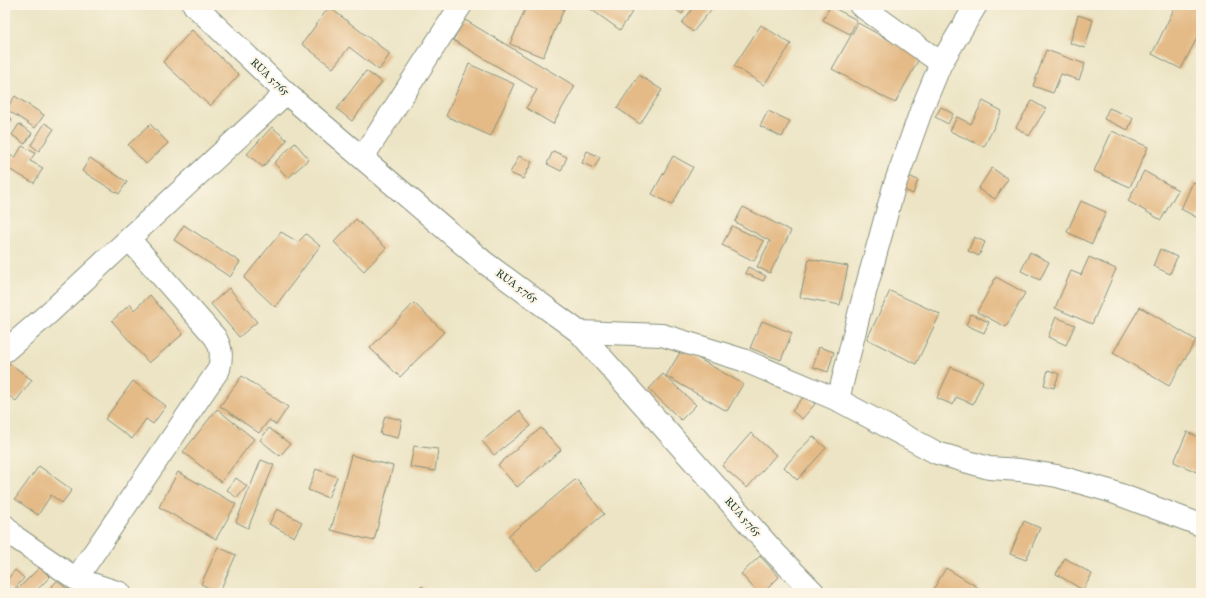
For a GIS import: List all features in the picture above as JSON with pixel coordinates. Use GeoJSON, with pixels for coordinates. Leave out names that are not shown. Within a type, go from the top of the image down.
{"type":"FeatureCollection","features":[{"type":"Feature","properties":{"kind":"street","name":"RUA 5.765"},"geometry":{"type":"LineString","coordinates":[[194,5],[286,93],[363,157],[484,262],[579,332],[776,553],[814,593]]}},
{"type":"Feature","properties":{"kind":"street"},"geometry":{"type":"LineString","coordinates":[[363,157],[461,5]]}},
{"type":"Feature","properties":{"kind":"street"},"geometry":{"type":"LineString","coordinates":[[860,5],[941,63]]}},
{"type":"Feature","properties":{"kind":"street"},"geometry":{"type":"LineString","coordinates":[[838,400],[859,314],[894,187],[921,111],[941,63],[976,5]]}},
{"type":"Feature","properties":{"kind":"street"},"geometry":{"type":"LineString","coordinates":[[5,351],[49,313],[286,93]]}},
{"type":"Feature","properties":{"kind":"street"},"geometry":{"type":"LineString","coordinates":[[76,579],[219,369],[222,355],[220,345],[215,337],[129,239]]}},
{"type":"Feature","properties":{"kind":"street"},"geometry":{"type":"LineString","coordinates":[[579,332],[662,335],[742,360],[838,400],[938,453],[989,468],[1020,470],[1057,476],[1110,491],[1201,524]]}},
{"type":"Feature","properties":{"kind":"street"},"geometry":{"type":"LineString","coordinates":[[5,526],[15,537],[76,579],[120,593]]}},
{"type":"Feature","properties":{"kind":"building"},"geometry":{"type":"Polygon","coordinates":[[[527,5],[554,5],[564,9],[543,57],[510,44],[527,5]]]}},
{"type":"Feature","properties":{"kind":"building"},"geometry":{"type":"Polygon","coordinates":[[[585,5],[637,5],[620,30],[585,5]]]}},
{"type":"Feature","properties":{"kind":"building"},"geometry":{"type":"Polygon","coordinates":[[[669,5],[688,5],[682,14],[669,5]]]}},
{"type":"Feature","properties":{"kind":"building"},"geometry":{"type":"Polygon","coordinates":[[[695,5],[714,6],[693,32],[682,23],[695,5]]]}},
{"type":"Feature","properties":{"kind":"building"},"geometry":{"type":"Polygon","coordinates":[[[1176,5],[1201,5],[1201,30],[1181,69],[1152,54],[1176,5]]]}},
{"type":"Feature","properties":{"kind":"building"},"geometry":{"type":"Polygon","coordinates":[[[830,6],[857,20],[850,34],[823,20],[830,6]]]}},
{"type":"Feature","properties":{"kind":"building"},"geometry":{"type":"Polygon","coordinates":[[[329,7],[390,54],[379,70],[349,47],[333,68],[302,44],[329,7]]]}},
{"type":"Feature","properties":{"kind":"building"},"geometry":{"type":"Polygon","coordinates":[[[1078,15],[1093,20],[1085,48],[1070,43],[1078,15]]]}},
{"type":"Feature","properties":{"kind":"building"},"geometry":{"type":"Polygon","coordinates":[[[465,20],[575,86],[553,124],[526,108],[537,90],[453,40],[465,20]]]}},
{"type":"Feature","properties":{"kind":"building"},"geometry":{"type":"Polygon","coordinates":[[[858,23],[920,57],[895,103],[832,69],[858,23]]]}},
{"type":"Feature","properties":{"kind":"building"},"geometry":{"type":"Polygon","coordinates":[[[761,25],[791,44],[764,85],[734,66],[761,25]]]}},
{"type":"Feature","properties":{"kind":"building"},"geometry":{"type":"Polygon","coordinates":[[[192,30],[239,75],[210,106],[163,62],[192,30]]]}},
{"type":"Feature","properties":{"kind":"building"},"geometry":{"type":"Polygon","coordinates":[[[1046,50],[1085,64],[1079,80],[1061,74],[1053,93],[1033,86],[1046,50]]]}},
{"type":"Feature","properties":{"kind":"building"},"geometry":{"type":"Polygon","coordinates":[[[469,64],[514,84],[491,136],[446,116],[469,64]]]}},
{"type":"Feature","properties":{"kind":"building"},"geometry":{"type":"Polygon","coordinates":[[[366,71],[382,82],[352,121],[337,109],[366,71]]]}},
{"type":"Feature","properties":{"kind":"building"},"geometry":{"type":"Polygon","coordinates":[[[639,75],[662,90],[640,124],[617,108],[639,75]]]}},
{"type":"Feature","properties":{"kind":"building"},"geometry":{"type":"Polygon","coordinates":[[[15,96],[44,115],[35,128],[6,109],[15,96]]]}},
{"type":"Feature","properties":{"kind":"building"},"geometry":{"type":"Polygon","coordinates":[[[983,101],[1002,111],[984,147],[950,131],[957,117],[971,124],[983,101]]]}},
{"type":"Feature","properties":{"kind":"building"},"geometry":{"type":"Polygon","coordinates":[[[1032,101],[1046,109],[1029,136],[1016,127],[1032,101]]]}},
{"type":"Feature","properties":{"kind":"building"},"geometry":{"type":"Polygon","coordinates":[[[941,107],[953,114],[948,124],[935,117],[941,107]]]}},
{"type":"Feature","properties":{"kind":"building"},"geometry":{"type":"Polygon","coordinates":[[[1109,108],[1133,118],[1128,130],[1104,119],[1109,108]]]}},
{"type":"Feature","properties":{"kind":"building"},"geometry":{"type":"Polygon","coordinates":[[[768,111],[790,121],[782,137],[760,126],[768,111]]]}},
{"type":"Feature","properties":{"kind":"building"},"geometry":{"type":"Polygon","coordinates":[[[5,114],[12,119],[5,129],[5,114]]]}},
{"type":"Feature","properties":{"kind":"building"},"geometry":{"type":"Polygon","coordinates":[[[45,123],[54,129],[39,151],[31,145],[45,123]]]}},
{"type":"Feature","properties":{"kind":"building"},"geometry":{"type":"Polygon","coordinates":[[[19,124],[32,133],[25,144],[12,135],[19,124]]]}},
{"type":"Feature","properties":{"kind":"building"},"geometry":{"type":"Polygon","coordinates":[[[150,124],[168,143],[146,164],[128,145],[150,124]]]}},
{"type":"Feature","properties":{"kind":"building"},"geometry":{"type":"Polygon","coordinates":[[[272,127],[287,140],[263,167],[247,154],[272,127]]]}},
{"type":"Feature","properties":{"kind":"building"},"geometry":{"type":"Polygon","coordinates":[[[1112,131],[1148,147],[1130,187],[1094,171],[1112,131]]]}},
{"type":"Feature","properties":{"kind":"building"},"geometry":{"type":"Polygon","coordinates":[[[295,143],[309,159],[288,178],[274,163],[295,143]]]}},
{"type":"Feature","properties":{"kind":"building"},"geometry":{"type":"Polygon","coordinates":[[[22,146],[35,153],[30,161],[43,168],[34,183],[5,167],[5,152],[15,158],[22,146]]]}},
{"type":"Feature","properties":{"kind":"building"},"geometry":{"type":"Polygon","coordinates":[[[553,151],[567,157],[561,171],[547,164],[553,151]]]}},
{"type":"Feature","properties":{"kind":"building"},"geometry":{"type":"Polygon","coordinates":[[[587,151],[600,157],[594,168],[582,163],[587,151]]]}},
{"type":"Feature","properties":{"kind":"building"},"geometry":{"type":"Polygon","coordinates":[[[519,156],[532,162],[523,179],[510,173],[519,156]]]}},
{"type":"Feature","properties":{"kind":"building"},"geometry":{"type":"Polygon","coordinates":[[[673,156],[693,167],[672,205],[652,194],[673,156]]]}},
{"type":"Feature","properties":{"kind":"building"},"geometry":{"type":"Polygon","coordinates":[[[90,158],[127,182],[119,194],[82,171],[90,158]]]}},
{"type":"Feature","properties":{"kind":"building"},"geometry":{"type":"Polygon","coordinates":[[[992,168],[1008,179],[995,199],[978,189],[992,168]]]}},
{"type":"Feature","properties":{"kind":"building"},"geometry":{"type":"Polygon","coordinates":[[[1144,171],[1178,190],[1161,220],[1128,201],[1144,171]]]}},
{"type":"Feature","properties":{"kind":"building"},"geometry":{"type":"Polygon","coordinates":[[[902,173],[918,180],[913,194],[897,187],[902,173]]]}},
{"type":"Feature","properties":{"kind":"building"},"geometry":{"type":"Polygon","coordinates":[[[1193,182],[1201,186],[1201,212],[1198,218],[1181,209],[1193,182]]]}},
{"type":"Feature","properties":{"kind":"building"},"geometry":{"type":"Polygon","coordinates":[[[1081,201],[1106,212],[1092,244],[1067,232],[1081,201]]]}},
{"type":"Feature","properties":{"kind":"building"},"geometry":{"type":"Polygon","coordinates":[[[743,207],[791,231],[770,273],[757,267],[770,241],[735,222],[743,207]]]}},
{"type":"Feature","properties":{"kind":"building"},"geometry":{"type":"Polygon","coordinates":[[[356,219],[386,248],[364,271],[334,242],[356,219]]]}},
{"type":"Feature","properties":{"kind":"building"},"geometry":{"type":"Polygon","coordinates":[[[184,225],[240,262],[230,277],[174,240],[184,225]]]}},
{"type":"Feature","properties":{"kind":"building"},"geometry":{"type":"Polygon","coordinates":[[[732,226],[764,241],[754,261],[722,245],[732,226]]]}},
{"type":"Feature","properties":{"kind":"building"},"geometry":{"type":"Polygon","coordinates":[[[281,232],[298,242],[306,234],[320,246],[275,307],[244,278],[281,232]]]}},
{"type":"Feature","properties":{"kind":"building"},"geometry":{"type":"Polygon","coordinates":[[[974,237],[985,242],[979,256],[968,251],[974,237]]]}},
{"type":"Feature","properties":{"kind":"building"},"geometry":{"type":"Polygon","coordinates":[[[1160,249],[1177,257],[1170,274],[1153,266],[1160,249]]]}},
{"type":"Feature","properties":{"kind":"building"},"geometry":{"type":"Polygon","coordinates":[[[1030,252],[1049,262],[1040,280],[1021,271],[1030,252]]]}},
{"type":"Feature","properties":{"kind":"building"},"geometry":{"type":"Polygon","coordinates":[[[1089,257],[1116,269],[1092,324],[1055,308],[1071,271],[1081,275],[1089,257]]]}},
{"type":"Feature","properties":{"kind":"building"},"geometry":{"type":"Polygon","coordinates":[[[809,259],[848,266],[840,305],[800,297],[809,259]]]}},
{"type":"Feature","properties":{"kind":"building"},"geometry":{"type":"Polygon","coordinates":[[[748,267],[766,276],[763,281],[745,273],[748,267]]]}},
{"type":"Feature","properties":{"kind":"building"},"geometry":{"type":"Polygon","coordinates":[[[996,277],[1025,293],[1006,327],[977,312],[996,277]]]}},
{"type":"Feature","properties":{"kind":"building"},"geometry":{"type":"Polygon","coordinates":[[[229,288],[257,322],[239,337],[211,304],[229,288]]]}},
{"type":"Feature","properties":{"kind":"building"},"geometry":{"type":"Polygon","coordinates":[[[890,291],[940,314],[916,364],[867,339],[890,291]]]}},
{"type":"Feature","properties":{"kind":"building"},"geometry":{"type":"Polygon","coordinates":[[[150,295],[183,334],[149,363],[112,321],[130,304],[134,310],[150,295]]]}},
{"type":"Feature","properties":{"kind":"building"},"geometry":{"type":"Polygon","coordinates":[[[414,303],[444,332],[400,377],[370,348],[414,303]]]}},
{"type":"Feature","properties":{"kind":"building"},"geometry":{"type":"Polygon","coordinates":[[[1140,307],[1196,340],[1169,386],[1113,353],[1140,307]]]}},
{"type":"Feature","properties":{"kind":"building"},"geometry":{"type":"Polygon","coordinates":[[[971,314],[989,322],[984,333],[966,325],[971,314]]]}},
{"type":"Feature","properties":{"kind":"building"},"geometry":{"type":"Polygon","coordinates":[[[1056,317],[1075,325],[1066,345],[1048,337],[1056,317]]]}},
{"type":"Feature","properties":{"kind":"building"},"geometry":{"type":"Polygon","coordinates":[[[762,321],[792,333],[781,360],[750,348],[762,321]]]}},
{"type":"Feature","properties":{"kind":"building"},"geometry":{"type":"Polygon","coordinates":[[[819,347],[834,352],[828,372],[813,367],[819,347]]]}},
{"type":"Feature","properties":{"kind":"building"},"geometry":{"type":"Polygon","coordinates":[[[682,349],[743,384],[727,411],[666,376],[682,349]]]}},
{"type":"Feature","properties":{"kind":"building"},"geometry":{"type":"Polygon","coordinates":[[[5,360],[32,380],[16,401],[5,393],[5,360]]]}},
{"type":"Feature","properties":{"kind":"building"},"geometry":{"type":"Polygon","coordinates":[[[951,367],[983,381],[973,404],[956,397],[953,405],[937,398],[951,367]]]}},
{"type":"Feature","properties":{"kind":"building"},"geometry":{"type":"Polygon","coordinates":[[[1048,370],[1059,374],[1054,388],[1044,385],[1048,370]]]}},
{"type":"Feature","properties":{"kind":"building"},"geometry":{"type":"Polygon","coordinates":[[[663,374],[696,405],[681,420],[649,389],[663,374]]]}},
{"type":"Feature","properties":{"kind":"building"},"geometry":{"type":"Polygon","coordinates":[[[242,376],[288,407],[276,425],[269,420],[259,433],[220,406],[242,376]]]}},
{"type":"Feature","properties":{"kind":"building"},"geometry":{"type":"Polygon","coordinates":[[[133,381],[166,406],[153,424],[146,419],[132,439],[105,419],[133,381]]]}},
{"type":"Feature","properties":{"kind":"building"},"geometry":{"type":"Polygon","coordinates":[[[805,395],[815,404],[802,419],[792,411],[805,395]]]}},
{"type":"Feature","properties":{"kind":"building"},"geometry":{"type":"Polygon","coordinates":[[[217,409],[254,439],[221,482],[183,452],[217,409]]]}},
{"type":"Feature","properties":{"kind":"building"},"geometry":{"type":"Polygon","coordinates":[[[519,411],[531,426],[494,455],[482,441],[519,411]]]}},
{"type":"Feature","properties":{"kind":"building"},"geometry":{"type":"Polygon","coordinates":[[[385,416],[402,420],[398,438],[380,434],[385,416]]]}},
{"type":"Feature","properties":{"kind":"building"},"geometry":{"type":"Polygon","coordinates":[[[269,428],[290,444],[280,456],[260,440],[269,428]]]}},
{"type":"Feature","properties":{"kind":"building"},"geometry":{"type":"Polygon","coordinates":[[[541,428],[561,450],[517,487],[498,465],[541,428]]]}},
{"type":"Feature","properties":{"kind":"building"},"geometry":{"type":"Polygon","coordinates":[[[1187,432],[1201,438],[1201,474],[1174,462],[1187,432]]]}},
{"type":"Feature","properties":{"kind":"building"},"geometry":{"type":"Polygon","coordinates":[[[751,433],[776,455],[747,488],[722,466],[751,433]]]}},
{"type":"Feature","properties":{"kind":"building"},"geometry":{"type":"Polygon","coordinates":[[[813,436],[826,448],[797,480],[784,467],[813,436]]]}},
{"type":"Feature","properties":{"kind":"building"},"geometry":{"type":"Polygon","coordinates":[[[414,446],[438,449],[435,471],[410,467],[414,446]]]}},
{"type":"Feature","properties":{"kind":"building"},"geometry":{"type":"Polygon","coordinates":[[[351,455],[393,466],[374,541],[331,530],[351,455]]]}},
{"type":"Feature","properties":{"kind":"building"},"geometry":{"type":"Polygon","coordinates":[[[261,460],[274,465],[248,528],[236,522],[261,460]]]}},
{"type":"Feature","properties":{"kind":"building"},"geometry":{"type":"Polygon","coordinates":[[[39,466],[72,490],[62,503],[51,495],[38,515],[15,499],[39,466]]]}},
{"type":"Feature","properties":{"kind":"building"},"geometry":{"type":"Polygon","coordinates":[[[316,469],[337,477],[328,498],[308,490],[316,469]]]}},
{"type":"Feature","properties":{"kind":"building"},"geometry":{"type":"Polygon","coordinates":[[[178,472],[236,504],[216,539],[159,507],[178,472]]]}},
{"type":"Feature","properties":{"kind":"building"},"geometry":{"type":"Polygon","coordinates":[[[236,478],[247,486],[237,498],[227,490],[236,478]]]}},
{"type":"Feature","properties":{"kind":"building"},"geometry":{"type":"Polygon","coordinates":[[[576,479],[604,514],[537,571],[508,536],[576,479]]]}},
{"type":"Feature","properties":{"kind":"building"},"geometry":{"type":"Polygon","coordinates":[[[277,509],[302,522],[294,537],[269,524],[277,509]]]}},
{"type":"Feature","properties":{"kind":"building"},"geometry":{"type":"Polygon","coordinates":[[[1024,521],[1040,528],[1026,560],[1010,554],[1024,521]]]}},
{"type":"Feature","properties":{"kind":"building"},"geometry":{"type":"Polygon","coordinates":[[[218,547],[236,555],[219,593],[201,584],[218,547]]]}},
{"type":"Feature","properties":{"kind":"building"},"geometry":{"type":"Polygon","coordinates":[[[760,556],[779,577],[763,593],[758,593],[741,574],[760,556]]]}},
{"type":"Feature","properties":{"kind":"building"},"geometry":{"type":"Polygon","coordinates":[[[1065,558],[1092,574],[1083,590],[1056,574],[1065,558]]]}},
{"type":"Feature","properties":{"kind":"building"},"geometry":{"type":"Polygon","coordinates":[[[40,567],[50,577],[34,593],[14,593],[40,567]]]}},
{"type":"Feature","properties":{"kind":"building"},"geometry":{"type":"Polygon","coordinates":[[[946,568],[979,588],[976,593],[931,593],[946,568]]]}},
{"type":"Feature","properties":{"kind":"building"},"geometry":{"type":"Polygon","coordinates":[[[15,570],[24,578],[13,591],[5,585],[5,582],[15,570]]]}},
{"type":"Feature","properties":{"kind":"building"},"geometry":{"type":"Polygon","coordinates":[[[58,580],[69,592],[45,593],[58,580]]]}},
{"type":"Feature","properties":{"kind":"building"},"geometry":{"type":"Polygon","coordinates":[[[422,586],[429,593],[415,593],[422,586]]]}}]}
